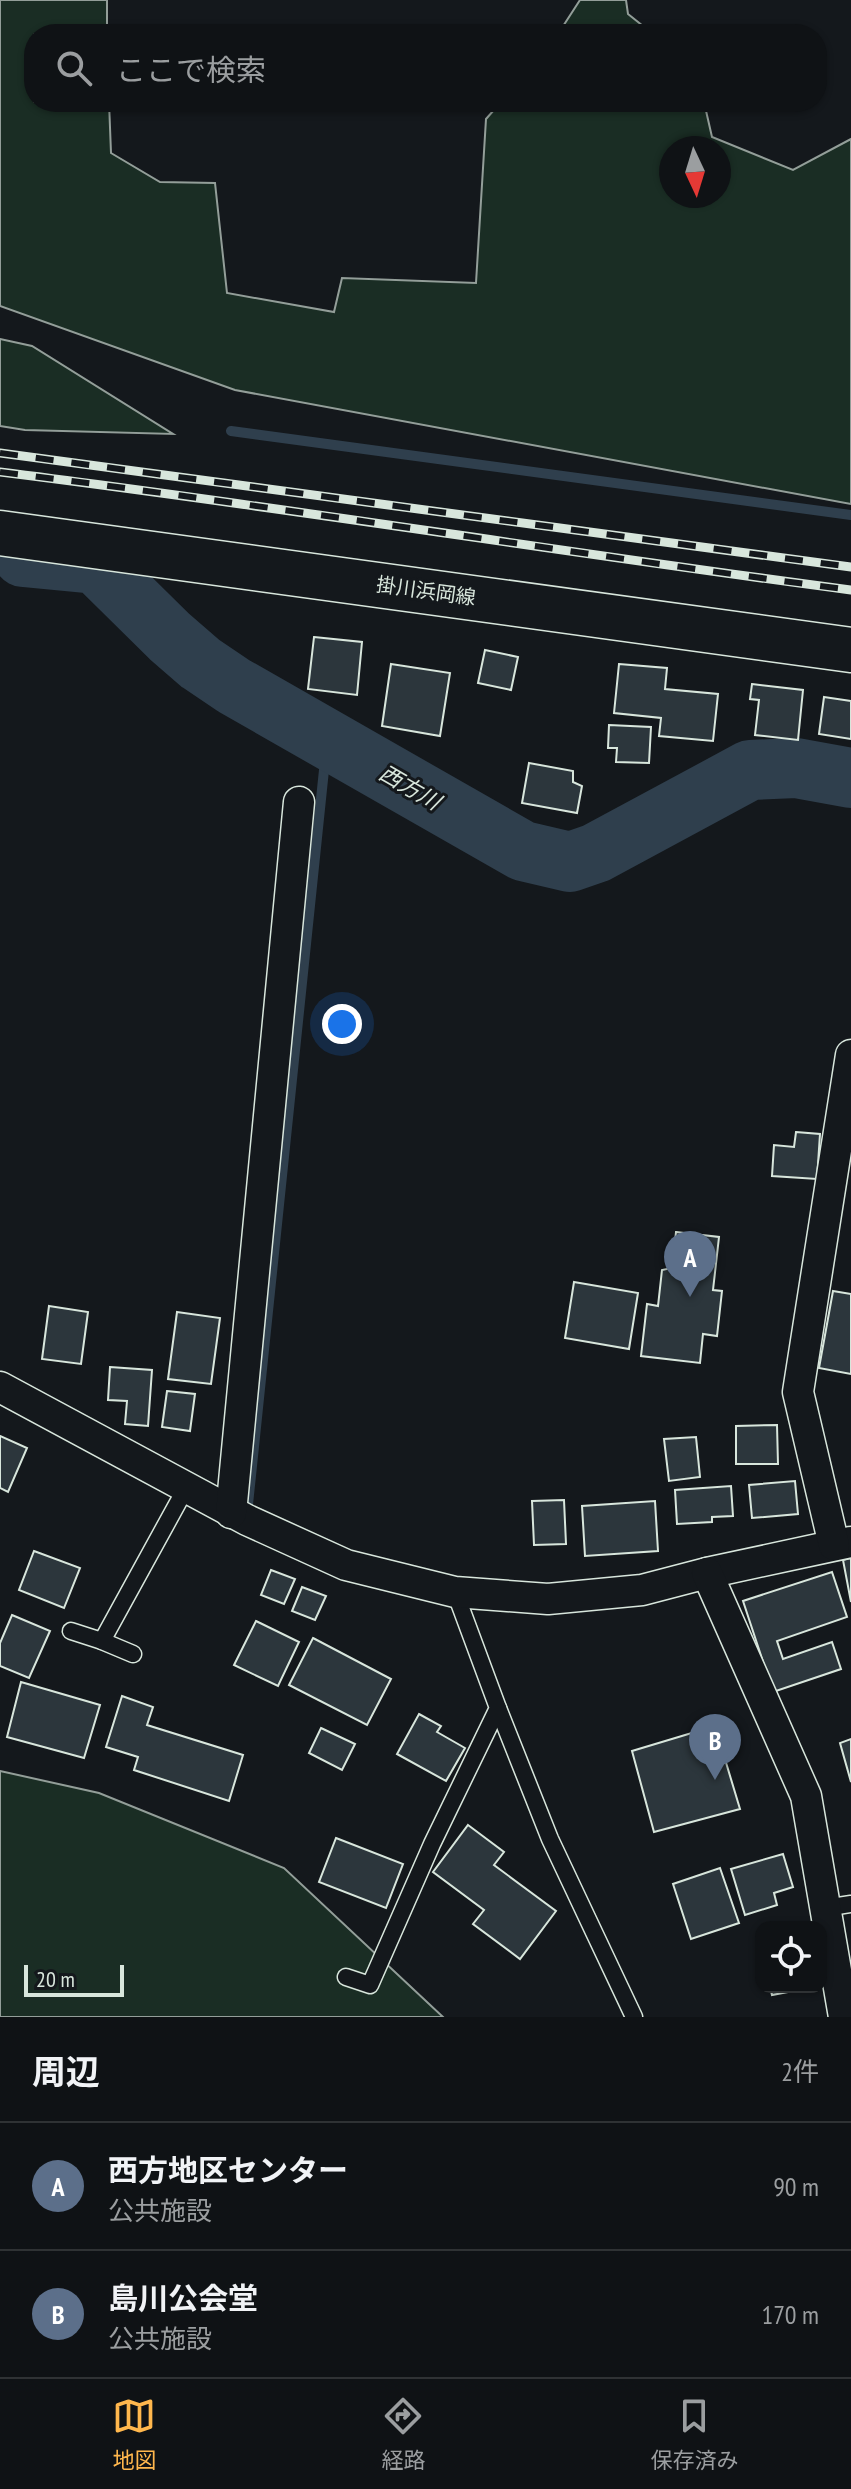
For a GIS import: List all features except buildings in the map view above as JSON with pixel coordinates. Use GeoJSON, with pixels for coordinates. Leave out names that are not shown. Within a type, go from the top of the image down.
{"type":"FeatureCollection","features":[{"type":"Feature","properties":{"kind":"main road","name":"掛川浜岡線"},"geometry":{"type":"LineString","coordinates":[[0,533],[851,650]]}},
{"type":"Feature","properties":{"kind":"street"},"geometry":{"type":"LineString","coordinates":[[231,1513],[299,802]]}},
{"type":"Feature","properties":{"kind":"street"},"geometry":{"type":"LineString","coordinates":[[0,1387],[231,1513],[346,1565],[455,1592],[548,1599],[642,1590],[842,1543],[798,1392],[851,1055]]}},
{"type":"Feature","properties":{"kind":"street"},"geometry":{"type":"LineString","coordinates":[[707,1573],[806,1796],[838,1906],[844,2017]]}},
{"type":"Feature","properties":{"kind":"lane"},"geometry":{"type":"LineString","coordinates":[[102,1641],[186,1488]]}},
{"type":"Feature","properties":{"kind":"lane"},"geometry":{"type":"LineString","coordinates":[[455,1592],[550,1839],[634,2017]]}},
{"type":"Feature","properties":{"kind":"lane"},"geometry":{"type":"LineString","coordinates":[[71,1631],[133,1654]]}},
{"type":"Feature","properties":{"kind":"lane"},"geometry":{"type":"LineString","coordinates":[[346,1977],[370,1985],[432,1844],[498,1708]]}},
{"type":"Feature","properties":{"kind":"green space"},"geometry":{"type":"Polygon","coordinates":[[[0,0],[107,0],[107,24],[24,24],[24,112],[109,112],[111,153],[160,182],[215,183],[227,293],[334,312],[342,278],[476,283],[486,119],[492,112],[706,112],[712,136],[659,136],[659,208],[731,208],[731,145],[793,170],[851,139],[851,504],[235,390],[0,306],[0,0]]]}},
{"type":"Feature","properties":{"kind":"green space"},"geometry":{"type":"Polygon","coordinates":[[[580,0],[626,0],[628,14],[640,24],[564,24],[580,0]]]}},
{"type":"Feature","properties":{"kind":"green space"},"geometry":{"type":"Polygon","coordinates":[[[0,339],[32,346],[173,434],[25,430],[0,426],[0,339]]]}},
{"type":"Feature","properties":{"kind":"green space"},"geometry":{"type":"Polygon","coordinates":[[[0,1771],[99,1793],[284,1868],[443,2017],[0,2017],[0,1771]]]}},
{"type":"Feature","properties":{"kind":"waterway"},"geometry":{"type":"LineString","coordinates":[[231,431],[851,515]]}},
{"type":"Feature","properties":{"kind":"waterway","name":"西方川"},"geometry":{"type":"LineString","coordinates":[[23,557],[96,564],[170,637],[200,663],[234,686],[523,851],[570,862],[596,853],[750,770],[796,768],[851,778]]}},
{"type":"Feature","properties":{"kind":"waterway"},"geometry":{"type":"LineString","coordinates":[[247,1514],[327,741]]}},
{"type":"Feature","properties":{"kind":"railway"},"geometry":{"type":"LineString","coordinates":[[0,453],[851,567]]}},
{"type":"Feature","properties":{"kind":"railway"},"geometry":{"type":"LineString","coordinates":[[0,472],[851,590]]}},
{"type":"Feature","properties":{"kind":"place","name":"西方地区センター"},"geometry":{"type":"Point","coordinates":[690,1297]}},
{"type":"Feature","properties":{"kind":"place","name":"島川公会堂"},"geometry":{"type":"Point","coordinates":[715,1780]}}]}
